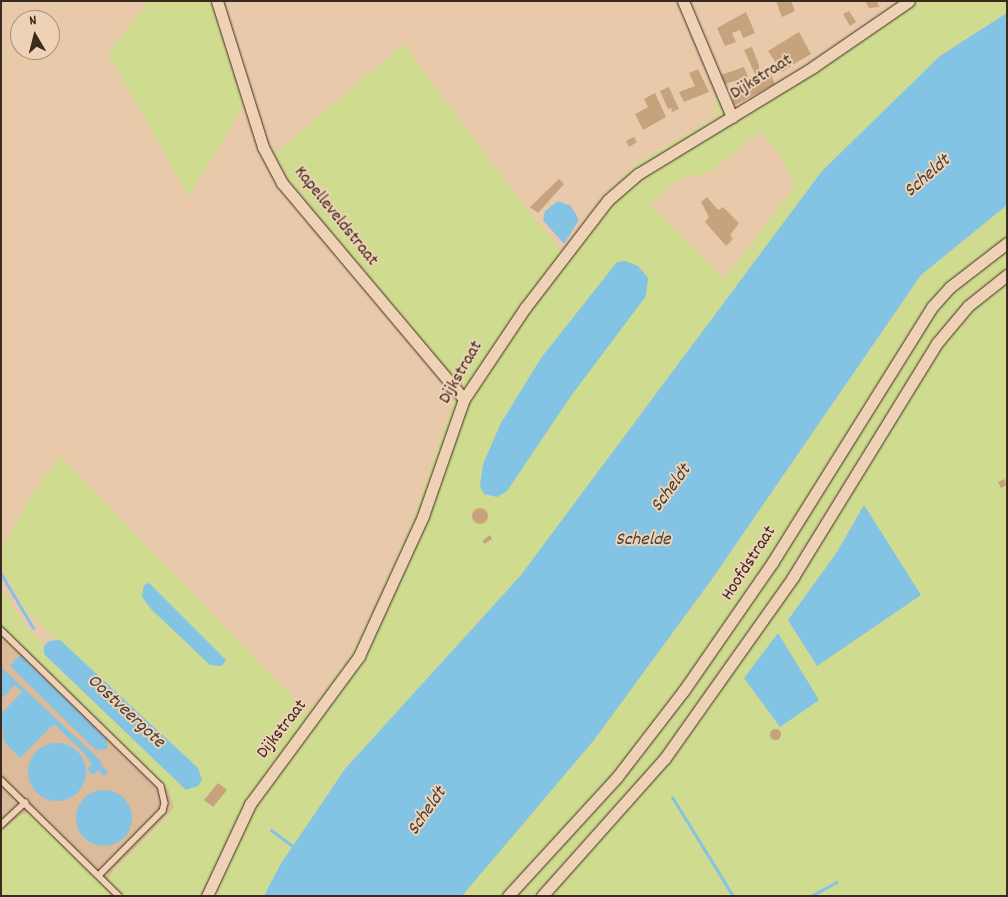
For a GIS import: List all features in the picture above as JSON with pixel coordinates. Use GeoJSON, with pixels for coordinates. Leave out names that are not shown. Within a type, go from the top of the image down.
{"type":"FeatureCollection","features":[{"type":"Feature","properties":{"kind":"street","name":"Kapelleveldstraat"},"geometry":{"type":"LineString","coordinates":[[217,1],[258,133],[282,183],[464,400]]}},
{"type":"Feature","properties":{"kind":"street"},"geometry":{"type":"LineString","coordinates":[[683,1],[732,117]]}},
{"type":"Feature","properties":{"kind":"street","name":"Dijkstraat"},"geometry":{"type":"LineString","coordinates":[[207,896],[250,804],[359,656],[423,516],[464,400],[524,308],[608,200],[638,174],[846,45],[909,1]]}},
{"type":"Feature","properties":{"kind":"street","name":"Hoofdstraat"},"geometry":{"type":"LineString","coordinates":[[508,896],[617,777],[684,690],[772,563],[932,307],[950,287],[1007,243]]}},
{"type":"Feature","properties":{"kind":"street"},"geometry":{"type":"LineString","coordinates":[[542,896],[665,758],[793,577],[937,343],[968,306],[1007,275]]}},
{"type":"Feature","properties":{"kind":"lane"},"geometry":{"type":"LineString","coordinates":[[1,630],[161,786],[165,803],[164,812],[99,876]]}},
{"type":"Feature","properties":{"kind":"lane"},"geometry":{"type":"LineString","coordinates":[[1,780],[119,896]]}},
{"type":"Feature","properties":{"kind":"lane"},"geometry":{"type":"LineString","coordinates":[[1,826],[25,803]]}},
{"type":"Feature","properties":{"kind":"shaded area"},"geometry":{"type":"Polygon","coordinates":[[[1,625],[169,790],[174,808],[106,883],[15,819],[1,832],[1,625]]]}},
{"type":"Feature","properties":{"kind":"green space"},"geometry":{"type":"Polygon","coordinates":[[[149,1],[211,1],[243,97],[240,111],[189,197],[108,53],[149,1]]]}},
{"type":"Feature","properties":{"kind":"green space"},"geometry":{"type":"Polygon","coordinates":[[[914,1],[1007,1],[1007,13],[940,56],[822,171],[521,575],[345,769],[280,865],[264,896],[1,896],[1,832],[22,814],[34,812],[106,883],[113,870],[174,808],[169,790],[1,625],[1,587],[28,629],[44,646],[44,654],[186,790],[198,786],[202,780],[198,767],[27,612],[1,567],[1,551],[27,503],[60,456],[308,713],[351,655],[369,621],[416,513],[456,393],[462,384],[450,376],[290,181],[274,154],[404,44],[508,185],[565,256],[594,218],[590,213],[603,196],[637,163],[717,116],[714,99],[721,97],[725,112],[722,120],[914,1]],[[760,131],[711,172],[681,179],[649,204],[724,279],[795,187],[780,155],[760,131]]]}},
{"type":"Feature","properties":{"kind":"green space"},"geometry":{"type":"Polygon","coordinates":[[[1007,205],[1007,269],[965,301],[933,341],[752,630],[660,756],[535,896],[462,896],[594,740],[712,579],[921,275],[1007,205]]]}},
{"type":"Feature","properties":{"kind":"green space"},"geometry":{"type":"Polygon","coordinates":[[[1007,283],[1007,896],[542,896],[610,821],[759,634],[797,581],[940,347],[971,310],[1007,283]],[[864,505],[837,552],[788,620],[817,666],[864,505]]]}},
{"type":"Feature","properties":{"kind":"water","name":"Schelde"},"geometry":{"type":"Polygon","coordinates":[[[1007,13],[1007,205],[921,275],[712,579],[594,740],[462,896],[264,896],[280,865],[345,769],[521,575],[822,171],[940,56],[1007,13]]]}},
{"type":"Feature","properties":{"kind":"water"},"geometry":{"type":"Polygon","coordinates":[[[558,201],[571,206],[579,220],[564,244],[543,220],[545,211],[558,201]]]}},
{"type":"Feature","properties":{"kind":"water"},"geometry":{"type":"Polygon","coordinates":[[[625,261],[638,266],[648,278],[646,296],[571,396],[507,491],[497,497],[484,494],[480,486],[483,464],[501,423],[541,358],[617,262],[625,261]]]}},
{"type":"Feature","properties":{"kind":"water"},"geometry":{"type":"Polygon","coordinates":[[[864,505],[921,595],[817,666],[788,620],[837,552],[864,505]]]}},
{"type":"Feature","properties":{"kind":"water"},"geometry":{"type":"Polygon","coordinates":[[[149,583],[226,660],[222,666],[210,665],[151,609],[142,597],[144,585],[149,583]]]}},
{"type":"Feature","properties":{"kind":"water"},"geometry":{"type":"Polygon","coordinates":[[[778,633],[819,700],[780,727],[744,678],[778,633]]]}},
{"type":"Feature","properties":{"kind":"water"},"geometry":{"type":"Polygon","coordinates":[[[60,640],[198,768],[202,780],[198,786],[186,790],[44,654],[44,646],[49,641],[60,640]]]}},
{"type":"Feature","properties":{"kind":"water"},"geometry":{"type":"Polygon","coordinates":[[[20,655],[107,740],[107,749],[96,750],[10,666],[20,655]]]}},
{"type":"Feature","properties":{"kind":"water"},"geometry":{"type":"Polygon","coordinates":[[[1,667],[102,762],[100,764],[108,772],[104,776],[98,770],[93,775],[87,769],[92,764],[84,753],[54,724],[20,758],[4,742],[1,714],[22,692],[15,685],[1,699],[1,667]]]}},
{"type":"Feature","properties":{"kind":"water"},"geometry":{"type":"Polygon","coordinates":[[[57,743],[68,745],[81,756],[86,772],[84,783],[73,796],[57,801],[46,799],[33,788],[28,772],[30,761],[41,748],[57,743]]]}},
{"type":"Feature","properties":{"kind":"water"},"geometry":{"type":"Polygon","coordinates":[[[98,790],[110,790],[120,794],[128,802],[132,818],[128,834],[120,842],[110,846],[98,846],[88,842],[80,834],[76,824],[76,812],[80,802],[88,794],[98,790]]]}},
{"type":"Feature","properties":{"kind":"building"},"geometry":{"type":"Polygon","coordinates":[[[776,1],[791,1],[795,11],[782,17],[776,1]]]}},
{"type":"Feature","properties":{"kind":"building"},"geometry":{"type":"Polygon","coordinates":[[[865,1],[880,1],[877,3],[880,7],[869,8],[865,1]]]}},
{"type":"Feature","properties":{"kind":"building"},"geometry":{"type":"Polygon","coordinates":[[[849,11],[856,22],[850,26],[843,14],[849,11]]]}},
{"type":"Feature","properties":{"kind":"building"},"geometry":{"type":"Polygon","coordinates":[[[746,12],[755,33],[743,38],[740,30],[732,33],[736,42],[725,46],[717,28],[746,12]]]}},
{"type":"Feature","properties":{"kind":"building"},"geometry":{"type":"Polygon","coordinates":[[[799,32],[811,54],[794,64],[789,63],[791,66],[782,72],[768,51],[799,32]]]}},
{"type":"Feature","properties":{"kind":"building"},"geometry":{"type":"Polygon","coordinates":[[[752,47],[759,65],[759,72],[755,74],[744,50],[752,47]]]}},
{"type":"Feature","properties":{"kind":"building"},"geometry":{"type":"Polygon","coordinates":[[[744,67],[748,77],[725,84],[721,75],[744,67]]]}},
{"type":"Feature","properties":{"kind":"building"},"geometry":{"type":"Polygon","coordinates":[[[698,69],[709,92],[684,102],[679,92],[695,86],[689,73],[698,69]]]}},
{"type":"Feature","properties":{"kind":"building"},"geometry":{"type":"Polygon","coordinates":[[[771,75],[775,84],[735,105],[732,99],[738,96],[738,90],[771,75]]]}},
{"type":"Feature","properties":{"kind":"building"},"geometry":{"type":"Polygon","coordinates":[[[669,87],[679,109],[672,112],[671,108],[668,109],[660,91],[669,87]]]}},
{"type":"Feature","properties":{"kind":"building"},"geometry":{"type":"Polygon","coordinates":[[[655,93],[666,117],[643,130],[635,114],[648,107],[644,99],[655,93]]]}},
{"type":"Feature","properties":{"kind":"building"},"geometry":{"type":"Polygon","coordinates":[[[634,137],[637,142],[629,147],[626,141],[634,137]]]}},
{"type":"Feature","properties":{"kind":"building"},"geometry":{"type":"Polygon","coordinates":[[[559,179],[564,184],[538,213],[530,207],[559,179]]]}},
{"type":"Feature","properties":{"kind":"building"},"geometry":{"type":"Polygon","coordinates":[[[707,197],[718,210],[723,207],[739,223],[730,235],[733,239],[726,246],[705,222],[709,217],[701,202],[707,197]]]}},
{"type":"Feature","properties":{"kind":"building"},"geometry":{"type":"Polygon","coordinates":[[[1004,479],[1007,485],[1001,488],[998,482],[1004,479]]]}},
{"type":"Feature","properties":{"kind":"building"},"geometry":{"type":"Polygon","coordinates":[[[480,508],[488,516],[480,524],[472,516],[480,508]]]}},
{"type":"Feature","properties":{"kind":"building"},"geometry":{"type":"Polygon","coordinates":[[[490,535],[492,539],[485,544],[482,541],[490,535]]]}},
{"type":"Feature","properties":{"kind":"building"},"geometry":{"type":"Polygon","coordinates":[[[775,728],[781,734],[775,740],[769,734],[775,728]]]}},
{"type":"Feature","properties":{"kind":"building"},"geometry":{"type":"Polygon","coordinates":[[[218,783],[227,790],[213,807],[204,800],[218,783]]]}},
{"type":"Feature","properties":{"kind":"waterway","name":"Oostveergote"},"geometry":{"type":"LineString","coordinates":[[1,574],[33,628]]}},
{"type":"Feature","properties":{"kind":"waterway"},"geometry":{"type":"LineString","coordinates":[[672,797],[733,896]]}},
{"type":"Feature","properties":{"kind":"waterway","name":"Oostveergote"},"geometry":{"type":"LineString","coordinates":[[271,830],[295,848]]}},
{"type":"Feature","properties":{"kind":"waterway"},"geometry":{"type":"LineString","coordinates":[[811,896],[836,882]]}},
{"type":"Feature","properties":{"kind":"water label","name":"Scheldt"},"geometry":{"type":"Point","coordinates":[928,177]}},
{"type":"Feature","properties":{"kind":"water label","name":"Scheldt"},"geometry":{"type":"Point","coordinates":[672,489]}},
{"type":"Feature","properties":{"kind":"water label","name":"Scheldt"},"geometry":{"type":"Point","coordinates":[428,812]}}]}
